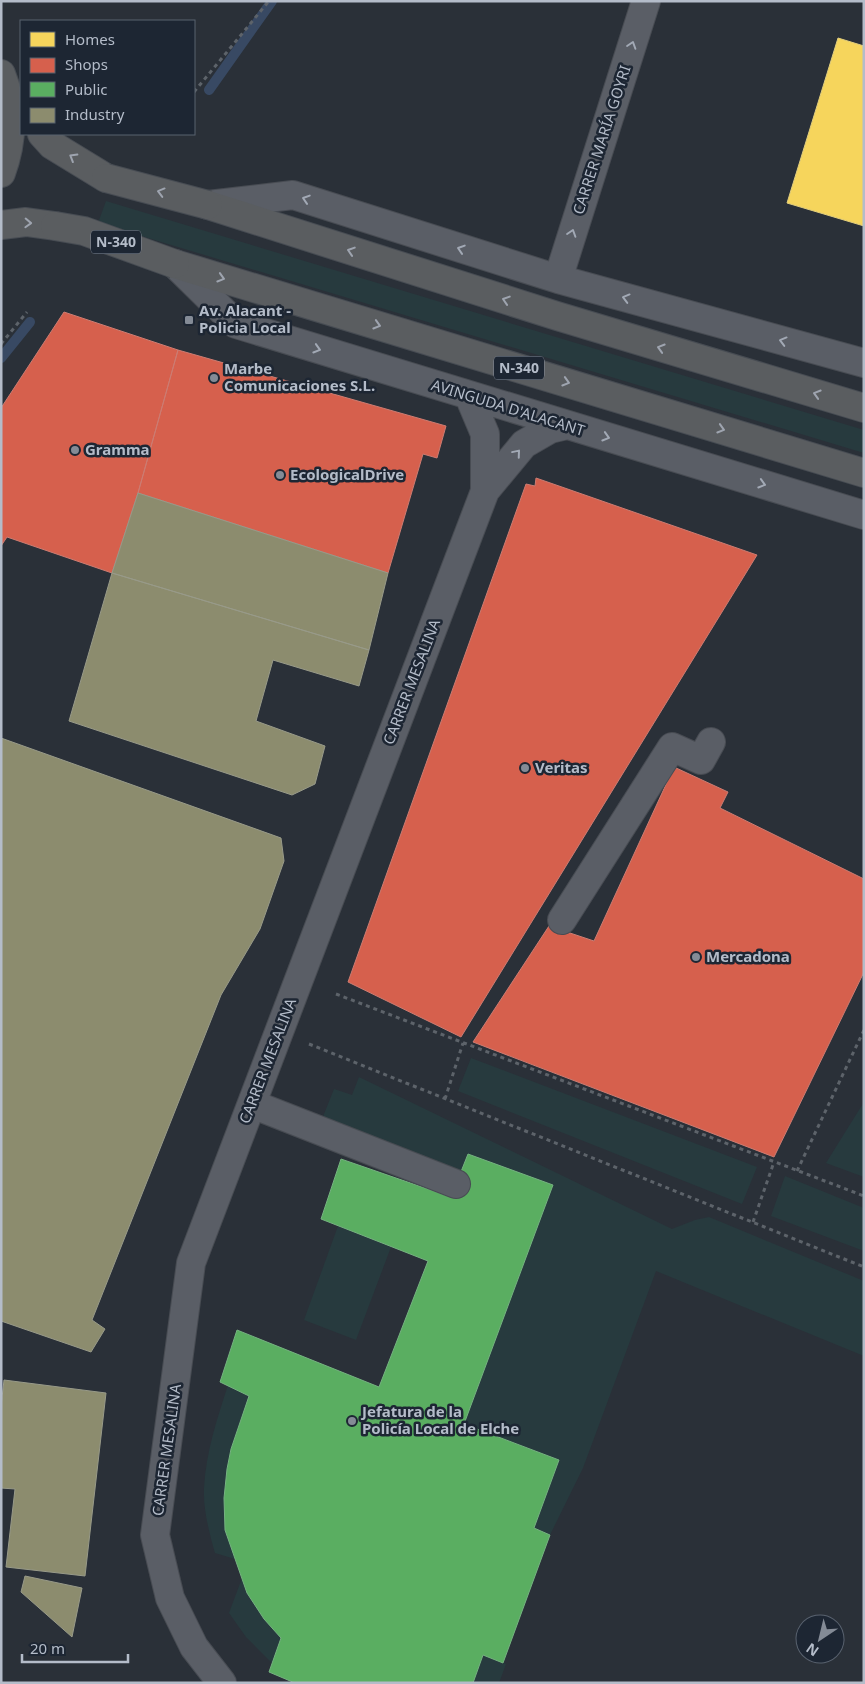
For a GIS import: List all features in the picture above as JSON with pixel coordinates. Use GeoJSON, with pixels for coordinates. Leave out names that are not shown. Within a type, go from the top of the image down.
{"type":"FeatureCollection","features":[{"type":"Feature","properties":{"kind":"highway"},"geometry":{"type":"LineString","coordinates":[[1,173],[8,148],[11,123],[10,95]]}},
{"type":"Feature","properties":{"kind":"highway"},"geometry":{"type":"LineString","coordinates":[[43,135],[52,145],[106,178],[208,205],[556,316],[864,408]]}},
{"type":"Feature","properties":{"kind":"highway","name":"AVINGUDA D'ALACANT"},"geometry":{"type":"LineString","coordinates":[[1,225],[26,222],[84,230],[174,264],[864,473]]}},
{"type":"Feature","properties":{"kind":"street","name":"CARRER MARÍA GOYRI"},"geometry":{"type":"LineString","coordinates":[[558,279],[646,1]]}},
{"type":"Feature","properties":{"kind":"street"},"geometry":{"type":"LineString","coordinates":[[208,205],[294,195],[558,279],[864,363]]}},
{"type":"Feature","properties":{"kind":"street","name":"AVINGUDA D'ALACANT"},"geometry":{"type":"LineString","coordinates":[[174,264],[236,324],[864,515]]}},
{"type":"Feature","properties":{"kind":"street","name":"CARRER MESALINA"},"geometry":{"type":"LineString","coordinates":[[469,396],[485,434],[485,490]]}},
{"type":"Feature","properties":{"kind":"street","name":"CARRER MESALINA"},"geometry":{"type":"LineString","coordinates":[[222,1683],[194,1647],[170,1598],[155,1534],[192,1263],[485,490],[524,444],[550,429],[567,425]]}},
{"type":"Feature","properties":{"kind":"street"},"geometry":{"type":"LineString","coordinates":[[562,920],[672,748],[700,760],[711,742]]}},
{"type":"Feature","properties":{"kind":"street"},"geometry":{"type":"LineString","coordinates":[[252,1104],[456,1184]]}},
{"type":"Feature","properties":{"kind":"path"},"geometry":{"type":"LineString","coordinates":[[195,91],[269,1]]}},
{"type":"Feature","properties":{"kind":"path"},"geometry":{"type":"LineString","coordinates":[[1,344],[27,312]]}},
{"type":"Feature","properties":{"kind":"path"},"geometry":{"type":"LineString","coordinates":[[336,994],[864,1196]]}},
{"type":"Feature","properties":{"kind":"path"},"geometry":{"type":"LineString","coordinates":[[797,1171],[864,1030]]}},
{"type":"Feature","properties":{"kind":"path"},"geometry":{"type":"LineString","coordinates":[[302,1041],[864,1267]]}},
{"type":"Feature","properties":{"kind":"path"},"geometry":{"type":"LineString","coordinates":[[445,1099],[463,1043]]}},
{"type":"Feature","properties":{"kind":"path"},"geometry":{"type":"LineString","coordinates":[[754,1222],[774,1162]]}},
{"type":"Feature","properties":{"kind":"green space"},"geometry":{"type":"Polygon","coordinates":[[[106,201],[864,430],[864,453],[98,223],[106,201]]]}},
{"type":"Feature","properties":{"kind":"green space"},"geometry":{"type":"Polygon","coordinates":[[[471,1058],[757,1167],[742,1204],[458,1091],[471,1058]]]}},
{"type":"Feature","properties":{"kind":"green space"},"geometry":{"type":"Polygon","coordinates":[[[359,1077],[672,1229],[709,1217],[864,1281],[864,1356],[656,1271],[583,1468],[550,1535],[534,1528],[559,1460],[464,1424],[553,1185],[468,1154],[462,1171],[322,1119],[334,1089],[352,1095],[359,1077]]]}},
{"type":"Feature","properties":{"kind":"green space"},"geometry":{"type":"Polygon","coordinates":[[[864,1102],[864,1177],[826,1163],[864,1102]]]}},
{"type":"Feature","properties":{"kind":"green space"},"geometry":{"type":"Polygon","coordinates":[[[785,1176],[864,1208],[864,1251],[771,1216],[785,1176]]]}},
{"type":"Feature","properties":{"kind":"green space"},"geometry":{"type":"Polygon","coordinates":[[[338,1226],[391,1247],[356,1340],[304,1320],[338,1226]]]}},
{"type":"Feature","properties":{"kind":"green space"},"geometry":{"type":"Polygon","coordinates":[[[228,1385],[249,1396],[231,1449],[224,1498],[235,1559],[215,1553],[204,1504],[205,1475],[210,1449],[228,1385]]]}},
{"type":"Feature","properties":{"kind":"green space"},"geometry":{"type":"Polygon","coordinates":[[[242,1578],[254,1603],[281,1638],[272,1663],[246,1637],[229,1613],[242,1578]]]}},
{"type":"Feature","properties":{"kind":"green space"},"geometry":{"type":"Polygon","coordinates":[[[483,1655],[506,1664],[499,1683],[473,1683],[483,1655]]]}},
{"type":"Feature","properties":{"kind":"building: Homes"},"geometry":{"type":"Polygon","coordinates":[[[838,38],[864,46],[864,226],[787,203],[838,38]]]}},
{"type":"Feature","properties":{"kind":"building: Shops","name":"Gramma"},"geometry":{"type":"Polygon","coordinates":[[[64,312],[178,350],[138,493],[112,573],[7,537],[1,546],[1,408],[64,312]]]}},
{"type":"Feature","properties":{"kind":"building: Shops","name":"EcologicalDrive"},"geometry":{"type":"Polygon","coordinates":[[[178,350],[446,426],[437,458],[423,454],[388,573],[138,493],[178,350]]]}},
{"type":"Feature","properties":{"kind":"building: Shops","name":"Veritas"},"geometry":{"type":"Polygon","coordinates":[[[536,478],[757,555],[461,1037],[348,982],[526,484],[535,486],[536,478]]]}},
{"type":"Feature","properties":{"kind":"building: Shops","name":"Mercadona"},"geometry":{"type":"Polygon","coordinates":[[[674,767],[728,792],[720,808],[864,879],[864,972],[774,1157],[473,1042],[549,926],[594,941],[674,767]]]}},
{"type":"Feature","properties":{"kind":"building: Public","name":"Jefatura de la Policía Local de Elche"},"geometry":{"type":"Polygon","coordinates":[[[468,1154],[553,1185],[464,1424],[559,1460],[534,1528],[550,1535],[503,1663],[483,1655],[473,1683],[295,1683],[269,1672],[281,1638],[264,1619],[247,1593],[225,1530],[224,1498],[227,1469],[231,1449],[249,1396],[220,1382],[237,1330],[379,1387],[428,1261],[321,1219],[341,1159],[451,1197],[468,1154]]]}},
{"type":"Feature","properties":{"kind":"building: Industry"},"geometry":{"type":"Polygon","coordinates":[[[138,493],[388,573],[369,650],[112,573],[138,493]]]}},
{"type":"Feature","properties":{"kind":"building: Industry"},"geometry":{"type":"Polygon","coordinates":[[[112,573],[369,650],[359,686],[273,660],[256,721],[325,746],[315,784],[292,795],[69,721],[112,573]]]}},
{"type":"Feature","properties":{"kind":"building: Industry"},"geometry":{"type":"Polygon","coordinates":[[[1,738],[281,838],[284,861],[260,929],[221,995],[92,1320],[105,1329],[91,1352],[1,1321],[1,738]]]}},
{"type":"Feature","properties":{"kind":"building: Industry"},"geometry":{"type":"Polygon","coordinates":[[[4,1380],[106,1393],[85,1576],[6,1567],[15,1489],[1,1488],[1,1407],[4,1380]]]}},
{"type":"Feature","properties":{"kind":"building: Industry"},"geometry":{"type":"Polygon","coordinates":[[[25,1576],[82,1588],[72,1637],[21,1592],[25,1576]]]}},
{"type":"Feature","properties":{"kind":"waterway"},"geometry":{"type":"LineString","coordinates":[[209,90],[272,1]]}},
{"type":"Feature","properties":{"kind":"waterway"},"geometry":{"type":"LineString","coordinates":[[1,358],[30,322]]}},
{"type":"Feature","properties":{"kind":"place","name":"Av. Alacant - Policia Local"},"geometry":{"type":"Point","coordinates":[189,320]}},
{"type":"Feature","properties":{"kind":"place","name":"Marbe Comunicaciones S.L."},"geometry":{"type":"Point","coordinates":[214,378]}},
{"type":"Feature","properties":{"kind":"place","name":"Gramma"},"geometry":{"type":"Point","coordinates":[75,450]}},
{"type":"Feature","properties":{"kind":"place","name":"EcologicalDrive"},"geometry":{"type":"Point","coordinates":[280,475]}},
{"type":"Feature","properties":{"kind":"place","name":"Veritas"},"geometry":{"type":"Point","coordinates":[525,768]}},
{"type":"Feature","properties":{"kind":"place","name":"Mercadona"},"geometry":{"type":"Point","coordinates":[696,957]}},
{"type":"Feature","properties":{"kind":"place","name":"Jefatura de la Policía Local de Elche"},"geometry":{"type":"Point","coordinates":[352,1421]}}]}
